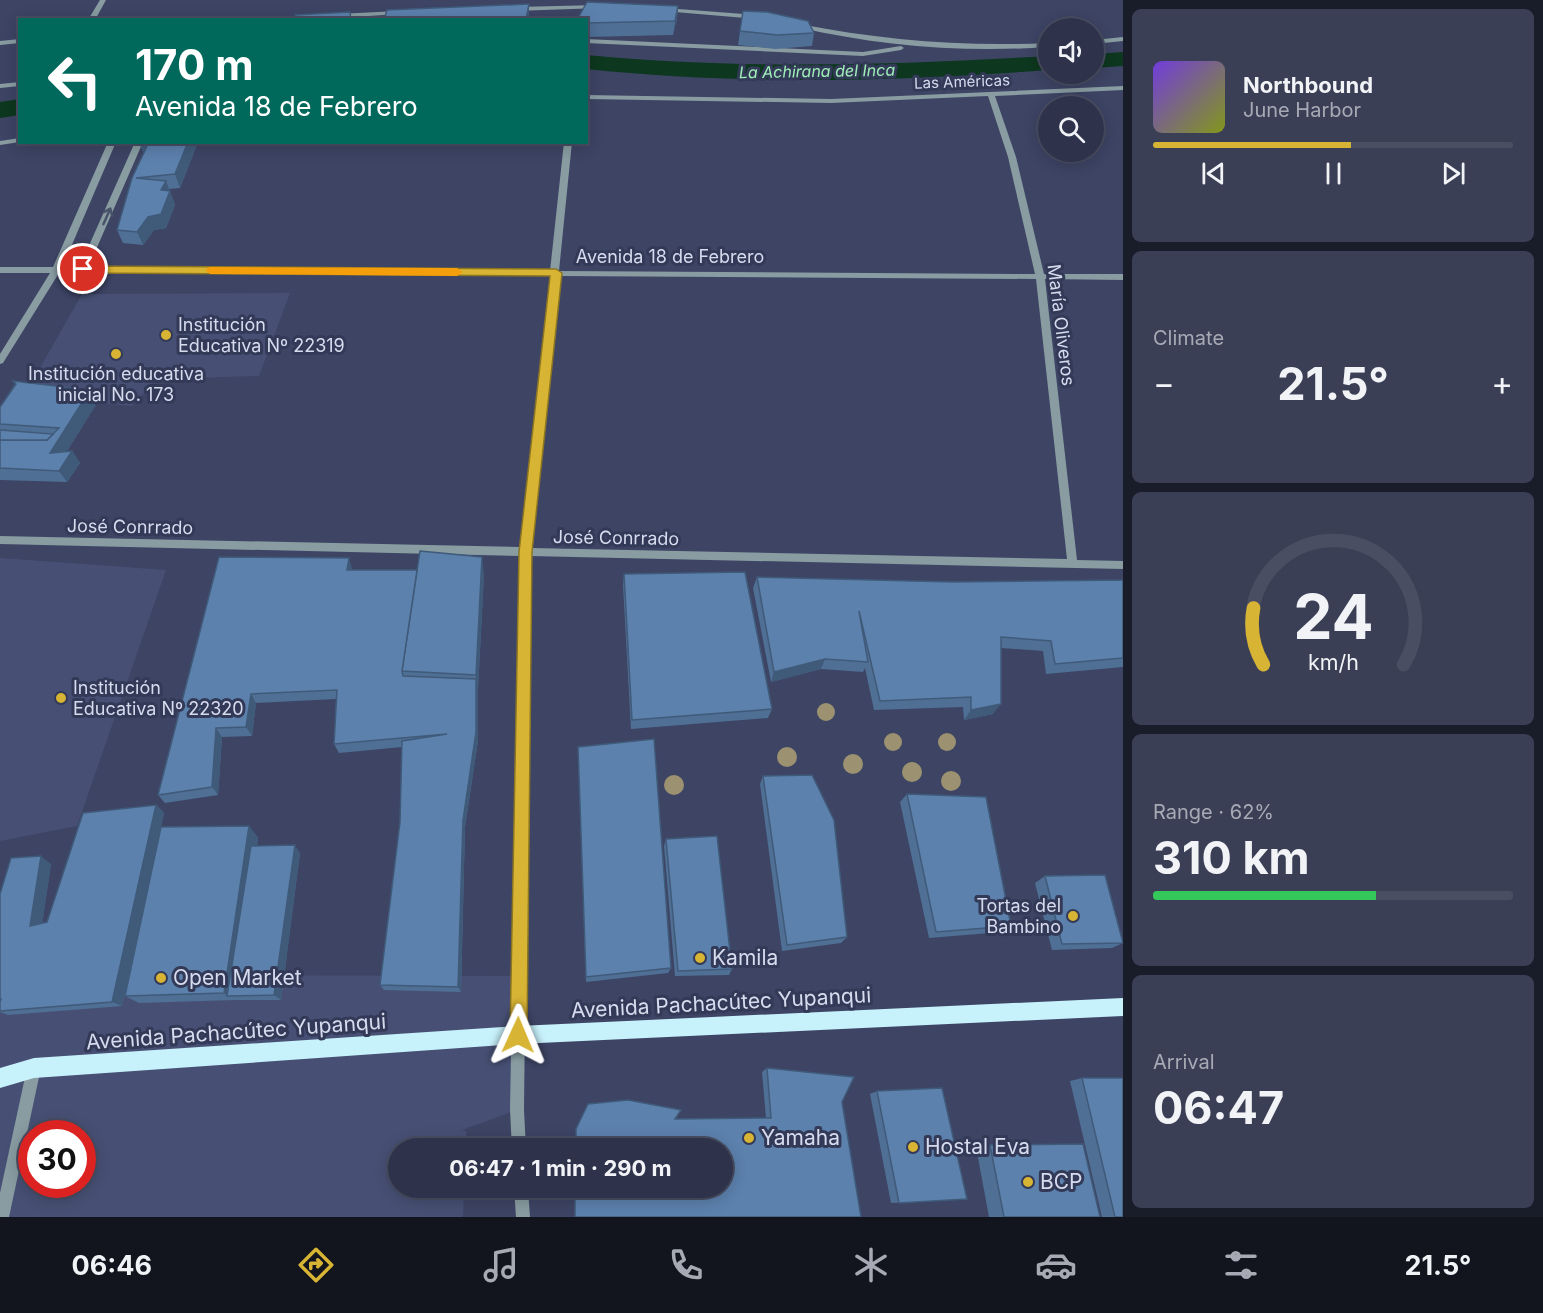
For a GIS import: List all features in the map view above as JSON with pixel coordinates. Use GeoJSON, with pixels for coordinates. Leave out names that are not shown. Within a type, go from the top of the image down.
{"type":"FeatureCollection","features":[{"type":"Feature","properties":{"kind":"main road","name":"Avenida Pachacútec Yupanqui"},"geometry":{"type":"LineString","coordinates":[[0,1078],[34,1068],[518,1035],[1123,1007]]}},
{"type":"Feature","properties":{"kind":"street"},"geometry":{"type":"LineString","coordinates":[[92,18],[103,0]]}},
{"type":"Feature","properties":{"kind":"street"},"geometry":{"type":"LineString","coordinates":[[507,10],[607,6]]}},
{"type":"Feature","properties":{"kind":"street"},"geometry":{"type":"LineString","coordinates":[[551,18],[553,8]]}},
{"type":"Feature","properties":{"kind":"street"},"geometry":{"type":"LineString","coordinates":[[654,9],[747,15],[770,20]]}},
{"type":"Feature","properties":{"kind":"street"},"geometry":{"type":"LineString","coordinates":[[344,18],[403,13]]}},
{"type":"Feature","properties":{"kind":"street"},"geometry":{"type":"LineString","coordinates":[[792,24],[869,40],[917,46],[1002,48],[1038,46]]}},
{"type":"Feature","properties":{"kind":"street"},"geometry":{"type":"LineString","coordinates":[[1104,41],[1123,39]]}},
{"type":"Feature","properties":{"kind":"street"},"geometry":{"type":"LineString","coordinates":[[0,43],[18,41]]}},
{"type":"Feature","properties":{"kind":"street"},"geometry":{"type":"LineString","coordinates":[[588,41],[863,54],[917,46]]}},
{"type":"Feature","properties":{"kind":"street"},"geometry":{"type":"LineString","coordinates":[[0,86],[18,84]]}},
{"type":"Feature","properties":{"kind":"street","name":"Las Américas"},"geometry":{"type":"LineString","coordinates":[[588,98],[831,101],[1123,88]]}},
{"type":"Feature","properties":{"kind":"street","name":"María Oliveros"},"geometry":{"type":"LineString","coordinates":[[991,94],[1012,157],[1040,276],[1073,565]]}},
{"type":"Feature","properties":{"kind":"street"},"geometry":{"type":"LineString","coordinates":[[0,142],[18,140]]}},
{"type":"Feature","properties":{"kind":"street"},"geometry":{"type":"LineString","coordinates":[[0,362],[57,270],[111,144]]}},
{"type":"Feature","properties":{"kind":"street"},"geometry":{"type":"LineString","coordinates":[[83,269],[138,144]]}},
{"type":"Feature","properties":{"kind":"street"},"geometry":{"type":"LineString","coordinates":[[519,1138],[518,1035],[525,552],[568,144]]}},
{"type":"Feature","properties":{"kind":"street","name":"Avenida 18 de Febrero"},"geometry":{"type":"LineString","coordinates":[[0,270],[1123,277]]}},
{"type":"Feature","properties":{"kind":"street","name":"José Conrrado"},"geometry":{"type":"LineString","coordinates":[[0,540],[1123,565]]}},
{"type":"Feature","properties":{"kind":"street"},"geometry":{"type":"LineString","coordinates":[[2,1217],[34,1068]]}},
{"type":"Feature","properties":{"kind":"street"},"geometry":{"type":"LineString","coordinates":[[522,1198],[523,1217]]}},
{"type":"Feature","properties":{"kind":"shaded area","name":"Institución Educativa Nº 22319"},"geometry":{"type":"Polygon","coordinates":[[[290,293],[259,376],[157,379],[132,406],[24,396],[82,294],[290,293]]]}},
{"type":"Feature","properties":{"kind":"shaded area","name":"Institución Educativa Nº 22320"},"geometry":{"type":"Polygon","coordinates":[[[0,558],[166,570],[77,826],[0,841],[0,558]]]}},
{"type":"Feature","properties":{"kind":"shaded area"},"geometry":{"type":"Polygon","coordinates":[[[130,975],[519,976],[517,1110],[462,1130],[466,1131],[466,1138],[388,1138],[388,1198],[464,1198],[463,1217],[0,1217],[0,990],[130,975]]]}},
{"type":"Feature","properties":{"kind":"building"},"geometry":{"type":"Polygon","coordinates":[[[587,2],[678,6],[675,21],[588,23],[588,18],[578,18],[587,2]]]}},
{"type":"Feature","properties":{"kind":"building"},"geometry":{"type":"Polygon","coordinates":[[[529,4],[526,18],[385,18],[387,10],[529,4]]]}},
{"type":"Feature","properties":{"kind":"building"},"geometry":{"type":"Polygon","coordinates":[[[743,11],[767,12],[808,21],[814,33],[777,35],[740,31],[743,11]]]}},
{"type":"Feature","properties":{"kind":"building"},"geometry":{"type":"Polygon","coordinates":[[[350,12],[351,18],[296,18],[295,15],[350,12]]]}},
{"type":"Feature","properties":{"kind":"building"},"geometry":{"type":"Polygon","coordinates":[[[148,144],[187,144],[175,174],[136,178],[166,181],[161,190],[170,191],[161,214],[148,217],[137,232],[117,230],[132,178],[148,144]]]}},
{"type":"Feature","properties":{"kind":"building"},"geometry":{"type":"Polygon","coordinates":[[[13,381],[90,390],[50,453],[72,451],[59,471],[0,468],[0,440],[47,440],[59,428],[0,424],[0,407],[16,384],[13,381]]]}},
{"type":"Feature","properties":{"kind":"building"},"geometry":{"type":"Polygon","coordinates":[[[0,430],[53,434],[47,440],[0,440],[0,430]]]}},
{"type":"Feature","properties":{"kind":"building"},"geometry":{"type":"Polygon","coordinates":[[[420,551],[482,557],[476,675],[402,671],[420,551]]]}},
{"type":"Feature","properties":{"kind":"building"},"geometry":{"type":"Polygon","coordinates":[[[219,557],[349,558],[347,570],[417,570],[403,676],[476,679],[476,732],[463,820],[458,987],[380,985],[400,822],[402,741],[447,734],[334,744],[337,690],[251,694],[246,727],[216,728],[212,787],[158,795],[219,557]]]}},
{"type":"Feature","properties":{"kind":"building"},"geometry":{"type":"Polygon","coordinates":[[[745,572],[772,709],[632,720],[624,574],[745,572]]]}},
{"type":"Feature","properties":{"kind":"building"},"geometry":{"type":"Polygon","coordinates":[[[757,577],[953,582],[1123,580],[1123,658],[1055,664],[1051,641],[1001,637],[1001,704],[971,710],[971,697],[880,701],[859,611],[868,662],[825,659],[774,672],[757,577]]]}},
{"type":"Feature","properties":{"kind":"building"},"geometry":{"type":"Polygon","coordinates":[[[654,739],[671,968],[586,977],[578,747],[654,739]]]}},
{"type":"Feature","properties":{"kind":"building"},"geometry":{"type":"Polygon","coordinates":[[[812,775],[834,820],[847,937],[787,945],[763,776],[812,775]]]}},
{"type":"Feature","properties":{"kind":"building"},"geometry":{"type":"Polygon","coordinates":[[[907,794],[986,797],[1011,926],[936,932],[907,794]]]}},
{"type":"Feature","properties":{"kind":"building"},"geometry":{"type":"Polygon","coordinates":[[[156,805],[112,1002],[0,1011],[0,894],[11,858],[41,856],[30,926],[47,922],[83,813],[156,805]]]}},
{"type":"Feature","properties":{"kind":"building"},"geometry":{"type":"Polygon","coordinates":[[[249,826],[224,993],[125,996],[161,827],[249,826]]]}},
{"type":"Feature","properties":{"kind":"building"},"geometry":{"type":"Polygon","coordinates":[[[717,836],[732,969],[678,971],[666,839],[717,836]]]}},
{"type":"Feature","properties":{"kind":"building"},"geometry":{"type":"Polygon","coordinates":[[[295,845],[274,995],[227,996],[251,846],[295,845]]]}},
{"type":"Feature","properties":{"kind":"building","name":"Tortas del Bambino"},"geometry":{"type":"Polygon","coordinates":[[[1105,875],[1123,943],[1062,944],[1045,876],[1105,875]]]}},
{"type":"Feature","properties":{"kind":"building"},"geometry":{"type":"Polygon","coordinates":[[[767,1068],[854,1077],[842,1102],[861,1217],[575,1217],[575,1198],[733,1198],[733,1138],[576,1138],[576,1129],[588,1104],[628,1100],[681,1110],[675,1119],[771,1118],[767,1068]]]}},
{"type":"Feature","properties":{"kind":"building"},"geometry":{"type":"Polygon","coordinates":[[[1082,1078],[1123,1078],[1123,1217],[1115,1217],[1082,1078]]]}},
{"type":"Feature","properties":{"kind":"building","name":"Hostal Eva"},"geometry":{"type":"Polygon","coordinates":[[[942,1088],[967,1199],[899,1203],[877,1091],[942,1088]]]}},
{"type":"Feature","properties":{"kind":"building","name":"BCP"},"geometry":{"type":"Polygon","coordinates":[[[1083,1144],[1100,1217],[1004,1217],[990,1145],[1083,1144]]]}},
{"type":"Feature","properties":{"kind":"waterway","name":"La Achirana del Inca"},"geometry":{"type":"LineString","coordinates":[[1104,60],[1123,59]]}},
{"type":"Feature","properties":{"kind":"waterway","name":"La Achirana del Inca"},"geometry":{"type":"LineString","coordinates":[[588,62],[644,68],[760,73],[875,72],[1038,64]]}},
{"type":"Feature","properties":{"kind":"waterway","name":"La Achirana del Inca"},"geometry":{"type":"LineString","coordinates":[[0,110],[18,107]]}},
{"type":"Feature","properties":{"kind":"slow traffic"},"geometry":{"type":"LineString","coordinates":[[210,270],[457,272]]}},
{"type":"Feature","properties":{"kind":"place","name":"Institución Educativa Nº 22319"},"geometry":{"type":"Point","coordinates":[166,335]}},
{"type":"Feature","properties":{"kind":"place","name":"Institución educativa inicial No. 173"},"geometry":{"type":"Point","coordinates":[116,354]}},
{"type":"Feature","properties":{"kind":"place","name":"Institución Educativa Nº 22320"},"geometry":{"type":"Point","coordinates":[61,698]}},
{"type":"Feature","properties":{"kind":"place","name":"Tortas del Bambino"},"geometry":{"type":"Point","coordinates":[1073,916]}},
{"type":"Feature","properties":{"kind":"place","name":"Kamila"},"geometry":{"type":"Point","coordinates":[700,958]}},
{"type":"Feature","properties":{"kind":"place","name":"Open Market"},"geometry":{"type":"Point","coordinates":[161,978]}},
{"type":"Feature","properties":{"kind":"place","name":"Yamaha"},"geometry":{"type":"Point","coordinates":[749,1138]}},
{"type":"Feature","properties":{"kind":"place","name":"Hostal Eva"},"geometry":{"type":"Point","coordinates":[913,1147]}},
{"type":"Feature","properties":{"kind":"place","name":"BCP"},"geometry":{"type":"Point","coordinates":[1028,1182]}},
{"type":"Feature","properties":{"kind":"route"},"geometry":{"type":"LineString","coordinates":[[83,269],[556,273],[525,552],[518,1035]]}}]}
